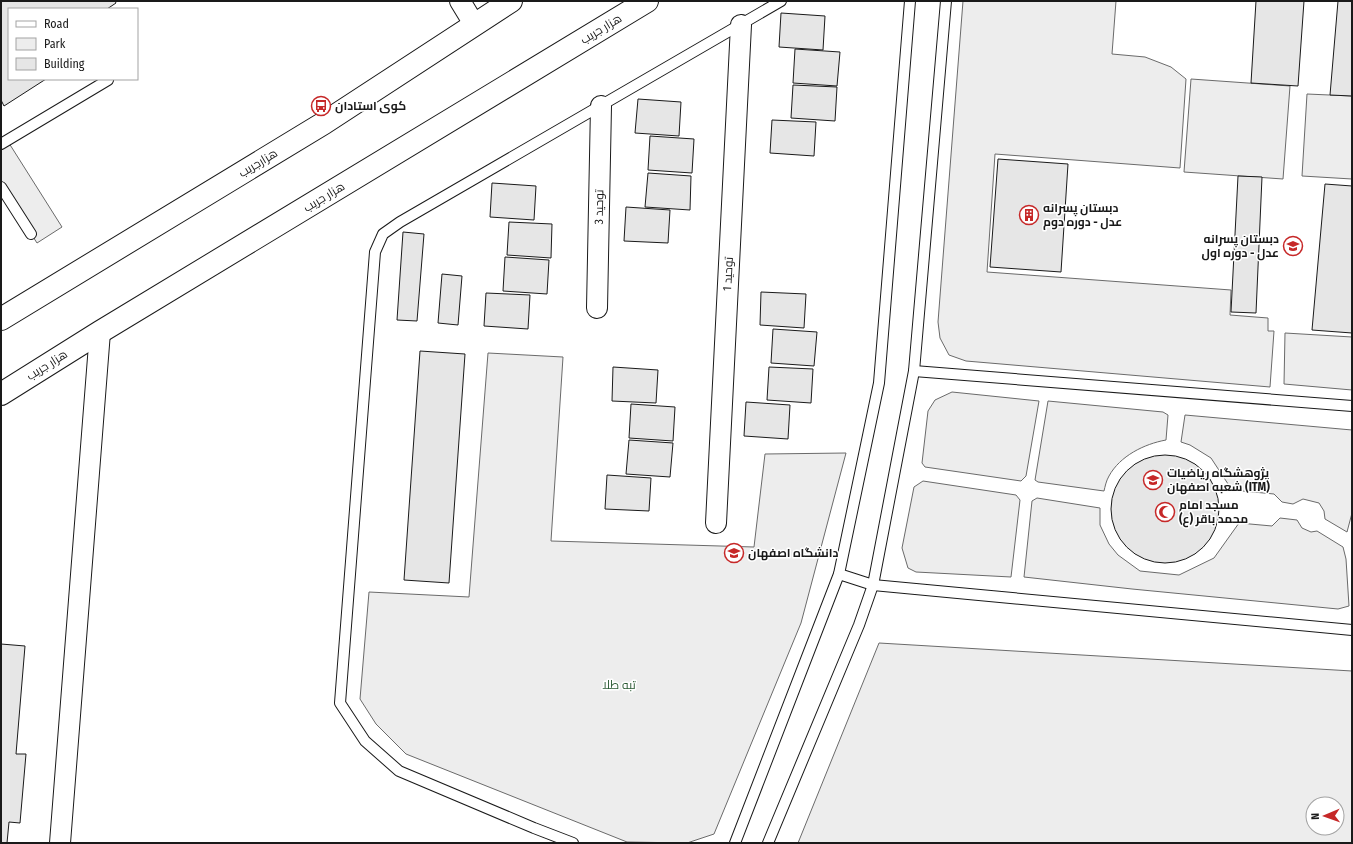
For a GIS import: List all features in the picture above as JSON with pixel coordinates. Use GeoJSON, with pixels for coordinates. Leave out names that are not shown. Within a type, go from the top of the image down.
{"type":"FeatureCollection","features":[{"type":"Feature","properties":{"kind":"main road","name":"هزارجریب"},"geometry":{"type":"LineString","coordinates":[[1,319],[324,123],[511,1]]}},
{"type":"Feature","properties":{"kind":"main road","name":"هزار جریب"},"geometry":{"type":"LineString","coordinates":[[1,394],[100,332],[647,1]]}},
{"type":"Feature","properties":{"kind":"street"},"geometry":{"type":"LineString","coordinates":[[460,1],[474,24]]}},
{"type":"Feature","properties":{"kind":"street","name":"توحید 1"},"geometry":{"type":"LineString","coordinates":[[716,523],[741,25]]}},
{"type":"Feature","properties":{"kind":"street","name":"توحید 3"},"geometry":{"type":"LineString","coordinates":[[597,308],[601,106]]}},
{"type":"Feature","properties":{"kind":"street"},"geometry":{"type":"LineString","coordinates":[[60,843],[100,332]]}},
{"type":"Feature","properties":{"kind":"lane"},"geometry":{"type":"LineString","coordinates":[[573,843],[399,771],[365,741],[340,703],[375,252],[383,234],[400,222],[781,1]]}},
{"type":"Feature","properties":{"kind":"lane"},"geometry":{"type":"LineString","coordinates":[[735,843],[839,574],[879,383],[910,1]]}},
{"type":"Feature","properties":{"kind":"lane"},"geometry":{"type":"LineString","coordinates":[[768,843],[859,625],[873,586],[914,371],[946,1]]}},
{"type":"Feature","properties":{"kind":"lane"},"geometry":{"type":"LineString","coordinates":[[1,144],[108,80]]}},
{"type":"Feature","properties":{"kind":"lane"},"geometry":{"type":"LineString","coordinates":[[1,187],[31,234]]}},
{"type":"Feature","properties":{"kind":"lane"},"geometry":{"type":"LineString","coordinates":[[914,371],[1352,406]]}},
{"type":"Feature","properties":{"kind":"lane"},"geometry":{"type":"LineString","coordinates":[[839,574],[873,586],[1352,630]]}},
{"type":"Feature","properties":{"kind":"green space"},"geometry":{"type":"Polygon","coordinates":[[[963,1],[1116,1],[1112,54],[1145,57],[1171,67],[1186,79],[1180,168],[995,154],[987,272],[1231,290],[1230,315],[1268,318],[1268,331],[1274,331],[1270,387],[966,361],[949,355],[940,338],[938,322],[963,1]]]}},
{"type":"Feature","properties":{"kind":"green space"},"geometry":{"type":"Polygon","coordinates":[[[1191,79],[1290,86],[1283,179],[1184,172],[1191,79]]]}},
{"type":"Feature","properties":{"kind":"green space"},"geometry":{"type":"Polygon","coordinates":[[[1307,94],[1352,96],[1352,179],[1302,176],[1307,94]]]}},
{"type":"Feature","properties":{"kind":"green space"},"geometry":{"type":"Polygon","coordinates":[[[7,140],[62,227],[37,243],[1,187],[1,144],[7,140]]]}},
{"type":"Feature","properties":{"kind":"green space"},"geometry":{"type":"Polygon","coordinates":[[[1285,333],[1352,337],[1352,390],[1284,384],[1285,333]]]}},
{"type":"Feature","properties":{"kind":"green space","name":"تبه طلا"},"geometry":{"type":"Polygon","coordinates":[[[488,353],[563,357],[551,541],[754,547],[765,454],[846,453],[801,623],[714,834],[687,843],[627,842],[406,754],[376,724],[360,699],[369,592],[469,597],[488,353]]]}},
{"type":"Feature","properties":{"kind":"green space"},"geometry":{"type":"Polygon","coordinates":[[[952,392],[1039,401],[1026,476],[1021,481],[925,467],[922,463],[928,411],[935,400],[952,392]]]}},
{"type":"Feature","properties":{"kind":"green space"},"geometry":{"type":"Polygon","coordinates":[[[1048,401],[1163,412],[1168,415],[1166,440],[1149,444],[1133,452],[1119,462],[1109,476],[1104,491],[1038,482],[1035,480],[1048,401]]]}},
{"type":"Feature","properties":{"kind":"green space"},"geometry":{"type":"Polygon","coordinates":[[[1185,415],[1352,430],[1352,513],[1347,532],[1325,519],[1324,511],[1319,503],[1303,499],[1293,504],[1282,502],[1274,494],[1232,490],[1211,458],[1190,445],[1181,442],[1185,415]]]}},
{"type":"Feature","properties":{"kind":"green space"},"geometry":{"type":"Polygon","coordinates":[[[923,481],[1016,495],[1020,500],[1011,577],[916,572],[908,568],[902,548],[914,487],[923,481]]]}},
{"type":"Feature","properties":{"kind":"green space"},"geometry":{"type":"Polygon","coordinates":[[[1037,498],[1100,508],[1100,525],[1109,544],[1118,555],[1140,571],[1179,575],[1214,558],[1239,523],[1272,526],[1280,518],[1297,520],[1302,528],[1311,532],[1317,531],[1343,547],[1346,559],[1349,606],[1338,609],[1024,577],[1032,501],[1037,498]]]}},
{"type":"Feature","properties":{"kind":"green space"},"geometry":{"type":"Polygon","coordinates":[[[879,643],[1352,671],[1352,843],[798,843],[879,643]]]}},
{"type":"Feature","properties":{"kind":"building"},"geometry":{"type":"Polygon","coordinates":[[[1,1],[115,1],[116,3],[108,8],[8,8],[8,80],[44,80],[4,106],[1,100],[1,1]]]}},
{"type":"Feature","properties":{"kind":"building"},"geometry":{"type":"Polygon","coordinates":[[[1256,1],[1304,1],[1298,86],[1251,83],[1256,1]]]}},
{"type":"Feature","properties":{"kind":"building"},"geometry":{"type":"Polygon","coordinates":[[[1338,1],[1352,1],[1352,96],[1330,95],[1338,1]]]}},
{"type":"Feature","properties":{"kind":"building"},"geometry":{"type":"Polygon","coordinates":[[[781,13],[825,16],[823,50],[779,47],[781,13]]]}},
{"type":"Feature","properties":{"kind":"building"},"geometry":{"type":"Polygon","coordinates":[[[795,49],[840,52],[837,86],[793,83],[795,49]]]}},
{"type":"Feature","properties":{"kind":"building"},"geometry":{"type":"Polygon","coordinates":[[[793,85],[837,87],[835,121],[791,118],[793,85]]]}},
{"type":"Feature","properties":{"kind":"building"},"geometry":{"type":"Polygon","coordinates":[[[638,99],[681,102],[679,136],[635,133],[638,99]]]}},
{"type":"Feature","properties":{"kind":"building"},"geometry":{"type":"Polygon","coordinates":[[[772,120],[816,122],[814,156],[770,153],[772,120]]]}},
{"type":"Feature","properties":{"kind":"building"},"geometry":{"type":"Polygon","coordinates":[[[650,136],[694,139],[692,173],[648,170],[650,136]]]}},
{"type":"Feature","properties":{"kind":"building","name":"دبستان پسرانه عدل - دوره دوم"},"geometry":{"type":"Polygon","coordinates":[[[998,159],[1068,164],[1061,272],[990,267],[998,159]]]}},
{"type":"Feature","properties":{"kind":"building"},"geometry":{"type":"Polygon","coordinates":[[[648,173],[691,176],[690,210],[645,207],[648,173]]]}},
{"type":"Feature","properties":{"kind":"building"},"geometry":{"type":"Polygon","coordinates":[[[1238,176],[1262,177],[1256,313],[1231,312],[1238,176]]]}},
{"type":"Feature","properties":{"kind":"building"},"geometry":{"type":"Polygon","coordinates":[[[492,183],[536,186],[534,220],[490,217],[492,183]]]}},
{"type":"Feature","properties":{"kind":"building"},"geometry":{"type":"Polygon","coordinates":[[[1325,184],[1352,186],[1352,333],[1312,330],[1325,184]]]}},
{"type":"Feature","properties":{"kind":"building"},"geometry":{"type":"Polygon","coordinates":[[[626,207],[670,210],[668,243],[624,241],[626,207]]]}},
{"type":"Feature","properties":{"kind":"building"},"geometry":{"type":"Polygon","coordinates":[[[509,222],[552,224],[551,258],[507,255],[509,222]]]}},
{"type":"Feature","properties":{"kind":"building"},"geometry":{"type":"Polygon","coordinates":[[[403,232],[424,234],[417,321],[397,320],[403,232]]]}},
{"type":"Feature","properties":{"kind":"building"},"geometry":{"type":"Polygon","coordinates":[[[505,257],[549,260],[547,294],[503,291],[505,257]]]}},
{"type":"Feature","properties":{"kind":"building"},"geometry":{"type":"Polygon","coordinates":[[[442,274],[462,276],[458,325],[438,323],[442,274]]]}},
{"type":"Feature","properties":{"kind":"building"},"geometry":{"type":"Polygon","coordinates":[[[761,292],[806,294],[804,328],[760,325],[761,292]]]}},
{"type":"Feature","properties":{"kind":"building"},"geometry":{"type":"Polygon","coordinates":[[[486,293],[530,295],[528,329],[484,326],[486,293]]]}},
{"type":"Feature","properties":{"kind":"building"},"geometry":{"type":"Polygon","coordinates":[[[773,329],[817,332],[814,366],[771,363],[773,329]]]}},
{"type":"Feature","properties":{"kind":"building"},"geometry":{"type":"Polygon","coordinates":[[[420,351],[465,354],[449,583],[404,580],[420,351]]]}},
{"type":"Feature","properties":{"kind":"building"},"geometry":{"type":"Polygon","coordinates":[[[613,367],[658,370],[656,403],[612,401],[613,367]]]}},
{"type":"Feature","properties":{"kind":"building"},"geometry":{"type":"Polygon","coordinates":[[[769,367],[813,369],[811,403],[767,400],[769,367]]]}},
{"type":"Feature","properties":{"kind":"building"},"geometry":{"type":"Polygon","coordinates":[[[746,402],[790,405],[788,439],[744,436],[746,402]]]}},
{"type":"Feature","properties":{"kind":"building"},"geometry":{"type":"Polygon","coordinates":[[[631,404],[675,407],[673,441],[629,438],[631,404]]]}},
{"type":"Feature","properties":{"kind":"building"},"geometry":{"type":"Polygon","coordinates":[[[629,440],[673,443],[670,477],[626,474],[629,440]]]}},
{"type":"Feature","properties":{"kind":"building","name":"مسجد امام محمد باقر (ع)"},"geometry":{"type":"Polygon","coordinates":[[[1165,455],[1186,459],[1203,471],[1215,488],[1219,509],[1215,530],[1203,547],[1186,559],[1165,563],[1144,559],[1127,547],[1115,530],[1111,509],[1115,488],[1127,471],[1144,459],[1165,455]]]}},
{"type":"Feature","properties":{"kind":"building"},"geometry":{"type":"Polygon","coordinates":[[[607,475],[651,478],[649,511],[605,509],[607,475]]]}},
{"type":"Feature","properties":{"kind":"building"},"geometry":{"type":"Polygon","coordinates":[[[1,644],[25,646],[16,754],[26,754],[20,823],[9,822],[7,843],[1,843],[1,644]]]}},
{"type":"Feature","properties":{"kind":"place","name":"کوی استادان"},"geometry":{"type":"Point","coordinates":[321,106]}},
{"type":"Feature","properties":{"kind":"place","name":"دبستان پسرانه عدل - دوره دوم"},"geometry":{"type":"Point","coordinates":[1029,215]}},
{"type":"Feature","properties":{"kind":"place","name":"دبستان پسرانه عدل - دوره اول"},"geometry":{"type":"Point","coordinates":[1293,246]}},
{"type":"Feature","properties":{"kind":"place","name":"پژوهشگاه رياضيات شعبه اصفهان (ITM)"},"geometry":{"type":"Point","coordinates":[1153,480]}},
{"type":"Feature","properties":{"kind":"place","name":"مسجد امام محمد باقر (ع)"},"geometry":{"type":"Point","coordinates":[1165,512]}},
{"type":"Feature","properties":{"kind":"place","name":"دانشگاه اصفهان"},"geometry":{"type":"Point","coordinates":[734,553]}}]}
